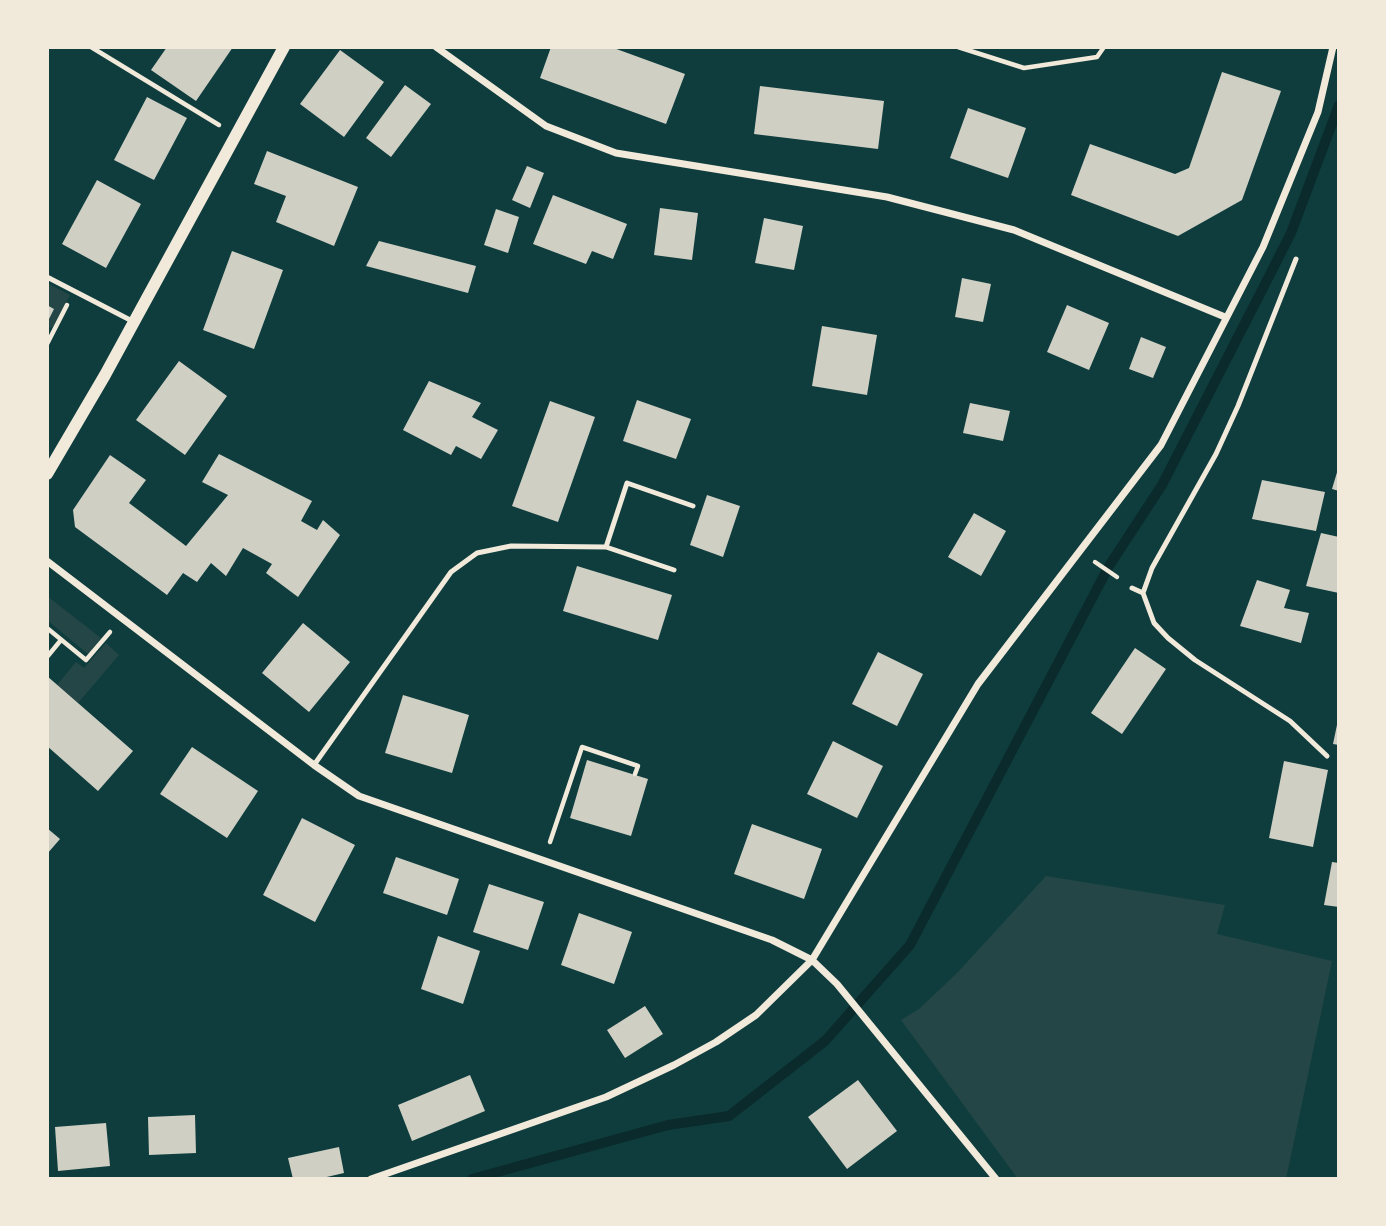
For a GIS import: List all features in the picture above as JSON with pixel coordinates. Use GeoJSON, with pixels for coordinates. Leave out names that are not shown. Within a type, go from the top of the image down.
{"type":"FeatureCollection","features":[{"type":"Feature","properties":{"kind":"street"},"geometry":{"type":"LineString","coordinates":[[47,474],[134,322],[234,134],[284,47]]}},
{"type":"Feature","properties":{"kind":"street"},"geometry":{"type":"LineString","coordinates":[[436,47],[546,126],[616,153],[887,197],[1014,230],[1225,317]]}},
{"type":"Feature","properties":{"kind":"street"},"geometry":{"type":"LineString","coordinates":[[371,1179],[606,1097],[674,1065],[716,1042],[756,1015],[812,960],[978,684],[1161,444],[1263,247],[1318,113],[1333,47]]}},
{"type":"Feature","properties":{"kind":"street"},"geometry":{"type":"LineString","coordinates":[[47,561],[314,765],[359,796],[772,940],[812,960],[837,984],[996,1179]]}},
{"type":"Feature","properties":{"kind":"lane"},"geometry":{"type":"LineString","coordinates":[[1296,258],[1238,406],[1216,454],[1152,568],[1143,593],[1154,623],[1168,638],[1195,660],[1290,722],[1327,756]]}},
{"type":"Feature","properties":{"kind":"lane"},"geometry":{"type":"LineString","coordinates":[[47,277],[134,322]]}},
{"type":"Feature","properties":{"kind":"lane"},"geometry":{"type":"LineString","coordinates":[[606,547],[627,483],[694,506]]}},
{"type":"Feature","properties":{"kind":"lane"},"geometry":{"type":"LineString","coordinates":[[314,765],[452,572],[463,561],[493,547],[606,547],[674,570]]}},
{"type":"Feature","properties":{"kind":"lane"},"geometry":{"type":"LineString","coordinates":[[1132,588],[1143,593]]}},
{"type":"Feature","properties":{"kind":"path"},"geometry":{"type":"LineString","coordinates":[[91,47],[234,134]]}},
{"type":"Feature","properties":{"kind":"path"},"geometry":{"type":"LineString","coordinates":[[958,47],[1024,68],[1097,57],[1104,47]]}},
{"type":"Feature","properties":{"kind":"path"},"geometry":{"type":"LineString","coordinates":[[47,344],[74,292]]}},
{"type":"Feature","properties":{"kind":"path"},"geometry":{"type":"LineString","coordinates":[[1090,557],[1124,583]]}},
{"type":"Feature","properties":{"kind":"path"},"geometry":{"type":"LineString","coordinates":[[47,628],[86,660],[122,618]]}},
{"type":"Feature","properties":{"kind":"path"},"geometry":{"type":"LineString","coordinates":[[47,657],[61,640]]}},
{"type":"Feature","properties":{"kind":"path"},"geometry":{"type":"LineString","coordinates":[[555,826],[583,747],[638,765],[635,774]]}},
{"type":"Feature","properties":{"kind":"shaded area"},"geometry":{"type":"Polygon","coordinates":[[[47,283],[70,295],[50,328],[47,323],[54,309],[47,305],[47,283]]]}},
{"type":"Feature","properties":{"kind":"shaded area"},"geometry":{"type":"Polygon","coordinates":[[[47,596],[101,638],[88,654],[47,620],[47,596]]]}},
{"type":"Feature","properties":{"kind":"shaded area"},"geometry":{"type":"Polygon","coordinates":[[[106,643],[119,655],[78,703],[57,685],[76,662],[84,668],[106,643]]]}},
{"type":"Feature","properties":{"kind":"shaded area"},"geometry":{"type":"Polygon","coordinates":[[[1046,876],[1225,905],[1217,934],[1332,961],[1286,1179],[1018,1179],[901,1020],[919,1009],[957,973],[1046,876]]]}},
{"type":"Feature","properties":{"kind":"building"},"geometry":{"type":"Polygon","coordinates":[[[167,47],[233,47],[196,101],[151,70],[167,47]]]}},
{"type":"Feature","properties":{"kind":"building"},"geometry":{"type":"Polygon","coordinates":[[[551,47],[611,47],[685,74],[666,124],[540,78],[551,47]]]}},
{"type":"Feature","properties":{"kind":"building"},"geometry":{"type":"Polygon","coordinates":[[[340,50],[384,82],[344,137],[300,104],[340,50]]]}},
{"type":"Feature","properties":{"kind":"building"},"geometry":{"type":"Polygon","coordinates":[[[1222,72],[1281,91],[1242,200],[1178,236],[1071,195],[1090,144],[1175,174],[1189,168],[1222,72]]]}},
{"type":"Feature","properties":{"kind":"building"},"geometry":{"type":"Polygon","coordinates":[[[405,85],[431,104],[391,157],[366,138],[405,85]]]}},
{"type":"Feature","properties":{"kind":"building"},"geometry":{"type":"Polygon","coordinates":[[[760,86],[884,101],[878,149],[754,134],[760,86]]]}},
{"type":"Feature","properties":{"kind":"building"},"geometry":{"type":"Polygon","coordinates":[[[147,97],[187,118],[154,180],[114,160],[147,97]]]}},
{"type":"Feature","properties":{"kind":"building"},"geometry":{"type":"Polygon","coordinates":[[[968,108],[1026,128],[1008,178],[950,158],[968,108]]]}},
{"type":"Feature","properties":{"kind":"building"},"geometry":{"type":"Polygon","coordinates":[[[267,151],[358,187],[334,246],[276,222],[286,196],[254,184],[267,151]]]}},
{"type":"Feature","properties":{"kind":"building"},"geometry":{"type":"Polygon","coordinates":[[[527,166],[544,173],[530,208],[512,200],[527,166]]]}},
{"type":"Feature","properties":{"kind":"building"},"geometry":{"type":"Polygon","coordinates":[[[97,180],[141,204],[106,268],[62,244],[97,180]]]}},
{"type":"Feature","properties":{"kind":"building"},"geometry":{"type":"Polygon","coordinates":[[[553,195],[627,224],[613,259],[592,251],[586,264],[533,244],[553,195]]]}},
{"type":"Feature","properties":{"kind":"building"},"geometry":{"type":"Polygon","coordinates":[[[660,208],[698,213],[692,260],[654,255],[660,208]]]}},
{"type":"Feature","properties":{"kind":"building"},"geometry":{"type":"Polygon","coordinates":[[[496,209],[519,217],[508,253],[484,245],[496,209]]]}},
{"type":"Feature","properties":{"kind":"building"},"geometry":{"type":"Polygon","coordinates":[[[764,218],[803,226],[794,270],[755,263],[764,218]]]}},
{"type":"Feature","properties":{"kind":"building"},"geometry":{"type":"Polygon","coordinates":[[[379,241],[476,266],[468,293],[366,266],[379,241]]]}},
{"type":"Feature","properties":{"kind":"building"},"geometry":{"type":"Polygon","coordinates":[[[232,251],[283,270],[254,349],[203,330],[232,251]]]}},
{"type":"Feature","properties":{"kind":"building"},"geometry":{"type":"Polygon","coordinates":[[[962,278],[991,284],[983,322],[955,317],[962,278]]]}},
{"type":"Feature","properties":{"kind":"building"},"geometry":{"type":"Polygon","coordinates":[[[47,305],[54,309],[47,323],[47,305]]]}},
{"type":"Feature","properties":{"kind":"building"},"geometry":{"type":"Polygon","coordinates":[[[1067,305],[1109,323],[1089,370],[1047,352],[1067,305]]]}},
{"type":"Feature","properties":{"kind":"building"},"geometry":{"type":"Polygon","coordinates":[[[822,326],[877,335],[867,395],[812,386],[822,326]]]}},
{"type":"Feature","properties":{"kind":"building"},"geometry":{"type":"Polygon","coordinates":[[[1141,337],[1166,347],[1153,378],[1129,369],[1141,337]]]}},
{"type":"Feature","properties":{"kind":"building"},"geometry":{"type":"Polygon","coordinates":[[[179,361],[227,396],[185,455],[136,420],[179,361]]]}},
{"type":"Feature","properties":{"kind":"building"},"geometry":{"type":"Polygon","coordinates":[[[429,381],[481,403],[472,417],[498,430],[481,459],[456,446],[451,455],[403,430],[429,381]]]}},
{"type":"Feature","properties":{"kind":"building"},"geometry":{"type":"Polygon","coordinates":[[[637,400],[691,419],[676,459],[623,441],[637,400]]]}},
{"type":"Feature","properties":{"kind":"building"},"geometry":{"type":"Polygon","coordinates":[[[550,401],[595,417],[558,522],[512,506],[550,401]]]}},
{"type":"Feature","properties":{"kind":"building"},"geometry":{"type":"Polygon","coordinates":[[[970,403],[1010,411],[1003,441],[963,433],[970,403]]]}},
{"type":"Feature","properties":{"kind":"building"},"geometry":{"type":"Polygon","coordinates":[[[219,454],[312,501],[301,521],[317,530],[323,520],[340,535],[298,597],[266,573],[272,564],[243,548],[226,576],[211,563],[197,582],[183,573],[167,595],[75,527],[73,510],[110,455],[146,480],[129,503],[186,546],[228,495],[202,482],[219,454]]]}},
{"type":"Feature","properties":{"kind":"building"},"geometry":{"type":"Polygon","coordinates":[[[1339,469],[1339,491],[1332,489],[1339,469]]]}},
{"type":"Feature","properties":{"kind":"building"},"geometry":{"type":"Polygon","coordinates":[[[1262,480],[1325,492],[1316,531],[1252,519],[1262,480]]]}},
{"type":"Feature","properties":{"kind":"building"},"geometry":{"type":"Polygon","coordinates":[[[707,495],[740,506],[723,557],[690,545],[707,495]]]}},
{"type":"Feature","properties":{"kind":"building"},"geometry":{"type":"Polygon","coordinates":[[[974,513],[1006,531],[981,576],[948,557],[974,513]]]}},
{"type":"Feature","properties":{"kind":"building"},"geometry":{"type":"Polygon","coordinates":[[[1321,533],[1339,537],[1339,593],[1306,586],[1321,533]]]}},
{"type":"Feature","properties":{"kind":"building"},"geometry":{"type":"Polygon","coordinates":[[[577,566],[672,595],[658,640],[563,611],[577,566]]]}},
{"type":"Feature","properties":{"kind":"building"},"geometry":{"type":"Polygon","coordinates":[[[1257,580],[1290,590],[1284,608],[1309,613],[1301,643],[1240,626],[1257,580]]]}},
{"type":"Feature","properties":{"kind":"building"},"geometry":{"type":"Polygon","coordinates":[[[303,623],[350,662],[309,712],[262,673],[303,623]]]}},
{"type":"Feature","properties":{"kind":"building"},"geometry":{"type":"Polygon","coordinates":[[[1135,648],[1166,669],[1122,734],[1091,713],[1135,648]]]}},
{"type":"Feature","properties":{"kind":"building"},"geometry":{"type":"Polygon","coordinates":[[[878,652],[923,674],[897,726],[852,704],[878,652]]]}},
{"type":"Feature","properties":{"kind":"building"},"geometry":{"type":"Polygon","coordinates":[[[47,676],[133,751],[98,791],[47,746],[47,676]]]}},
{"type":"Feature","properties":{"kind":"building"},"geometry":{"type":"Polygon","coordinates":[[[403,695],[469,715],[452,773],[385,753],[403,695]]]}},
{"type":"Feature","properties":{"kind":"building"},"geometry":{"type":"Polygon","coordinates":[[[1339,720],[1339,745],[1333,744],[1339,720]]]}},
{"type":"Feature","properties":{"kind":"building"},"geometry":{"type":"Polygon","coordinates":[[[833,741],[883,766],[857,818],[807,794],[833,741]]]}},
{"type":"Feature","properties":{"kind":"building"},"geometry":{"type":"Polygon","coordinates":[[[192,747],[258,791],[227,838],[160,794],[192,747]]]}},
{"type":"Feature","properties":{"kind":"building"},"geometry":{"type":"Polygon","coordinates":[[[587,760],[648,779],[631,836],[570,818],[587,760]]]}},
{"type":"Feature","properties":{"kind":"building"},"geometry":{"type":"Polygon","coordinates":[[[1284,761],[1328,770],[1313,847],[1269,838],[1284,761]]]}},
{"type":"Feature","properties":{"kind":"building"},"geometry":{"type":"Polygon","coordinates":[[[302,818],[355,845],[315,922],[263,895],[302,818]]]}},
{"type":"Feature","properties":{"kind":"building"},"geometry":{"type":"Polygon","coordinates":[[[752,824],[822,849],[804,899],[734,874],[752,824]]]}},
{"type":"Feature","properties":{"kind":"building"},"geometry":{"type":"Polygon","coordinates":[[[47,828],[60,839],[47,854],[47,828]]]}},
{"type":"Feature","properties":{"kind":"building"},"geometry":{"type":"Polygon","coordinates":[[[396,857],[459,879],[447,915],[383,893],[396,857]]]}},
{"type":"Feature","properties":{"kind":"building"},"geometry":{"type":"Polygon","coordinates":[[[1332,862],[1339,863],[1339,907],[1324,905],[1332,862]]]}},
{"type":"Feature","properties":{"kind":"building"},"geometry":{"type":"Polygon","coordinates":[[[489,884],[544,902],[528,950],[473,932],[489,884]]]}},
{"type":"Feature","properties":{"kind":"building"},"geometry":{"type":"Polygon","coordinates":[[[579,913],[632,932],[614,984],[561,965],[579,913]]]}},
{"type":"Feature","properties":{"kind":"building"},"geometry":{"type":"Polygon","coordinates":[[[438,936],[480,951],[463,1004],[421,989],[438,936]]]}},
{"type":"Feature","properties":{"kind":"building"},"geometry":{"type":"Polygon","coordinates":[[[645,1006],[663,1034],[625,1058],[607,1030],[645,1006]]]}},
{"type":"Feature","properties":{"kind":"building"},"geometry":{"type":"Polygon","coordinates":[[[470,1075],[485,1111],[412,1141],[398,1105],[470,1075]]]}},
{"type":"Feature","properties":{"kind":"building"},"geometry":{"type":"Polygon","coordinates":[[[858,1080],[897,1131],[847,1169],[808,1117],[858,1080]]]}},
{"type":"Feature","properties":{"kind":"building"},"geometry":{"type":"Polygon","coordinates":[[[195,1115],[196,1153],[149,1155],[148,1117],[195,1115]]]}},
{"type":"Feature","properties":{"kind":"building"},"geometry":{"type":"Polygon","coordinates":[[[106,1123],[110,1166],[58,1171],[55,1127],[106,1123]]]}},
{"type":"Feature","properties":{"kind":"building"},"geometry":{"type":"Polygon","coordinates":[[[339,1147],[344,1173],[318,1179],[293,1179],[288,1158],[339,1147]]]}},
{"type":"Feature","properties":{"kind":"waterway"},"geometry":{"type":"LineString","coordinates":[[472,1179],[668,1125],[729,1116],[825,1041],[910,945],[1109,566],[1162,485],[1262,290],[1291,233],[1339,105]]}}]}
